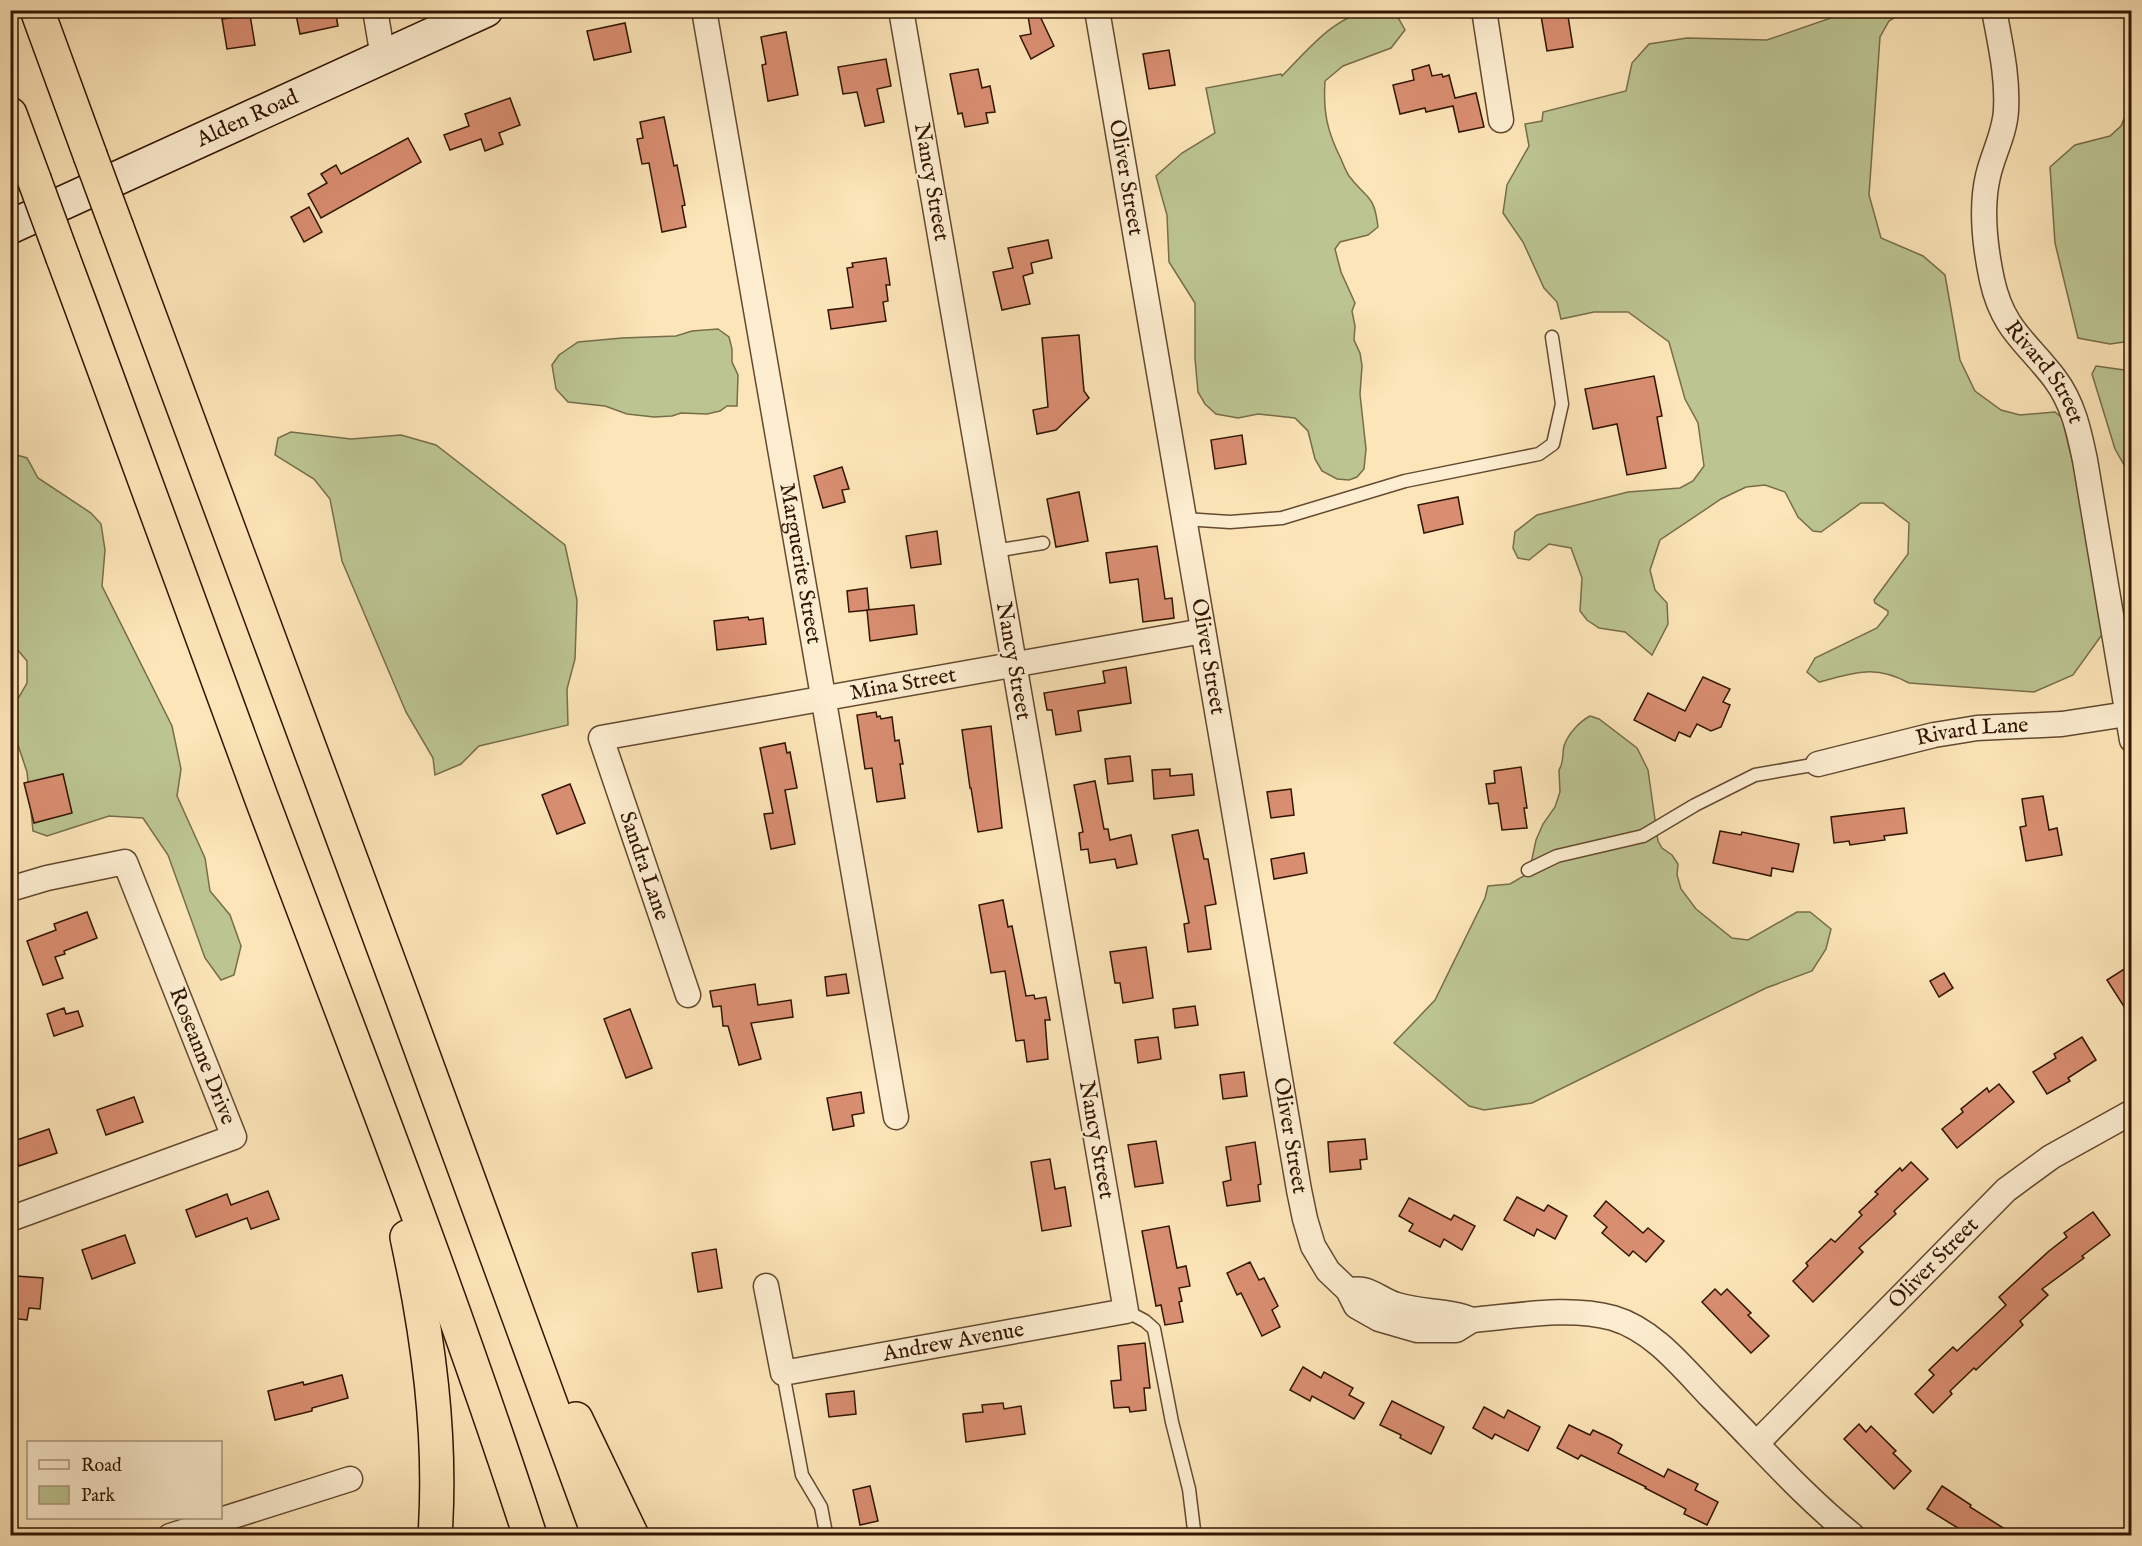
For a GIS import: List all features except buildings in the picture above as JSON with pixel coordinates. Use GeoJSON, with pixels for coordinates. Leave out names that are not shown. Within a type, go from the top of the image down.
{"type":"FeatureCollection","features":[{"type":"Feature","properties":{"kind":"highway"},"geometry":{"type":"LineString","coordinates":[[37,10],[599,1536]]}},
{"type":"Feature","properties":{"kind":"highway"},"geometry":{"type":"LineString","coordinates":[[10,114],[256,783],[381,1112],[473,1367],[530,1536]]}},
{"type":"Feature","properties":{"kind":"highway"},"geometry":{"type":"LineString","coordinates":[[381,1112],[420,1296],[430,1358],[438,1460],[435,1536]]}},
{"type":"Feature","properties":{"kind":"highway"},"geometry":{"type":"LineString","coordinates":[[503,1272],[632,1536]]}},
{"type":"Feature","properties":{"kind":"main road","name":"Alden Road"},"geometry":{"type":"LineString","coordinates":[[10,227],[486,10]]}},
{"type":"Feature","properties":{"kind":"street"},"geometry":{"type":"LineString","coordinates":[[375,10],[383,57]]}},
{"type":"Feature","properties":{"kind":"street","name":"Marguerite Street"},"geometry":{"type":"LineString","coordinates":[[704,10],[896,1117]]}},
{"type":"Feature","properties":{"kind":"street","name":"Nancy Street"},"geometry":{"type":"LineString","coordinates":[[901,10],[1126,1311]]}},
{"type":"Feature","properties":{"kind":"street","name":"Oliver Street"},"geometry":{"type":"LineString","coordinates":[[1097,10],[1305,1219],[1313,1246],[1328,1271],[1348,1290],[1356,1306],[1379,1319],[1404,1327],[1430,1331],[1456,1330],[1472,1320],[1570,1312],[1601,1316],[1629,1325],[1665,1350],[1811,1498],[1853,1536]]}},
{"type":"Feature","properties":{"kind":"street"},"geometry":{"type":"LineString","coordinates":[[1484,10],[1501,120]]}},
{"type":"Feature","properties":{"kind":"street","name":"Rivard Street"},"geometry":{"type":"LineString","coordinates":[[1994,10],[2007,91],[2002,132],[1988,176],[1985,199],[1984,225],[1992,281],[1997,300],[2013,331],[2055,379],[2076,421],[2085,460],[2132,740]]}},
{"type":"Feature","properties":{"kind":"street","name":"Mina Street"},"geometry":{"type":"LineString","coordinates":[[601,738],[1203,631]]}},
{"type":"Feature","properties":{"kind":"street","name":"Rivard Lane"},"geometry":{"type":"LineString","coordinates":[[1818,764],[1934,735],[1977,728],[2062,724],[2127,714]]}},
{"type":"Feature","properties":{"kind":"street","name":"Sandra Lane"},"geometry":{"type":"LineString","coordinates":[[601,738],[688,995]]}},
{"type":"Feature","properties":{"kind":"street","name":"Roseanne Drive"},"geometry":{"type":"LineString","coordinates":[[10,889],[47,878],[124,862],[234,1137],[10,1219]]}},
{"type":"Feature","properties":{"kind":"street","name":"Oliver Street"},"geometry":{"type":"LineString","coordinates":[[1757,1443],[2006,1190],[2051,1157],[2132,1112]]}},
{"type":"Feature","properties":{"kind":"street"},"geometry":{"type":"LineString","coordinates":[[766,1287],[783,1373]]}},
{"type":"Feature","properties":{"kind":"street","name":"Andrew Avenue"},"geometry":{"type":"LineString","coordinates":[[783,1373],[1126,1311]]}},
{"type":"Feature","properties":{"kind":"street"},"geometry":{"type":"LineString","coordinates":[[170,1536],[350,1479]]}},
{"type":"Feature","properties":{"kind":"lane"},"geometry":{"type":"LineString","coordinates":[[1184,519],[1230,522],[1282,518],[1405,480],[1539,454],[1552,444],[1562,404],[1552,337]]}},
{"type":"Feature","properties":{"kind":"lane"},"geometry":{"type":"LineString","coordinates":[[995,551],[1043,543]]}},
{"type":"Feature","properties":{"kind":"lane"},"geometry":{"type":"LineString","coordinates":[[1528,870],[1557,856],[1643,836],[1755,775],[1818,764]]}},
{"type":"Feature","properties":{"kind":"lane"},"geometry":{"type":"LineString","coordinates":[[1126,1311],[1145,1321],[1154,1329],[1172,1422],[1189,1489],[1193,1536]]}},
{"type":"Feature","properties":{"kind":"lane"},"geometry":{"type":"LineString","coordinates":[[783,1373],[802,1475],[821,1507],[825,1528],[824,1536]]}},
{"type":"Feature","properties":{"kind":"green space"},"geometry":{"type":"Polygon","coordinates":[[[1374,11],[1396,14],[1405,30],[1391,48],[1343,66],[1325,81],[1325,112],[1332,139],[1349,176],[1372,202],[1378,227],[1368,235],[1340,242],[1335,249],[1341,272],[1355,303],[1352,311],[1355,326],[1354,340],[1360,353],[1362,366],[1360,394],[1366,449],[1364,469],[1357,477],[1349,480],[1337,479],[1322,471],[1315,459],[1308,431],[1295,418],[1258,414],[1238,418],[1216,414],[1205,404],[1198,392],[1195,358],[1195,303],[1169,262],[1167,215],[1156,176],[1182,153],[1215,133],[1206,88],[1281,74],[1282,76],[1312,45],[1335,26],[1360,13],[1374,11]]]}},
{"type":"Feature","properties":{"kind":"green space"},"geometry":{"type":"Polygon","coordinates":[[[1851,11],[1905,11],[1889,21],[1880,37],[1869,195],[1881,238],[1923,256],[1945,275],[1960,360],[1975,391],[2001,410],[2020,415],[2055,412],[2062,418],[2098,569],[2106,629],[2073,675],[2034,692],[1909,683],[1897,677],[1875,672],[1854,673],[1819,682],[1807,672],[1815,658],[1877,628],[1888,614],[1888,611],[1874,600],[1908,554],[1909,523],[1883,503],[1861,503],[1821,532],[1813,531],[1798,517],[1785,492],[1765,485],[1746,487],[1721,499],[1660,540],[1650,570],[1655,590],[1667,603],[1668,624],[1652,655],[1625,632],[1599,628],[1587,620],[1580,611],[1582,578],[1571,548],[1549,544],[1529,560],[1518,558],[1513,548],[1515,532],[1537,515],[1628,492],[1680,488],[1693,481],[1704,466],[1698,423],[1685,399],[1669,342],[1628,312],[1594,312],[1561,319],[1557,302],[1544,288],[1523,242],[1503,213],[1507,185],[1529,146],[1525,124],[1542,121],[1543,112],[1626,91],[1632,63],[1649,44],[1687,38],[1767,40],[1851,11]]]}},
{"type":"Feature","properties":{"kind":"green space"},"geometry":{"type":"Polygon","coordinates":[[[2131,102],[2131,341],[2110,344],[2078,338],[2055,243],[2050,167],[2075,145],[2110,136],[2121,126],[2131,102]]]}},
{"type":"Feature","properties":{"kind":"green space"},"geometry":{"type":"Polygon","coordinates":[[[718,329],[729,337],[732,349],[732,362],[738,375],[737,406],[727,406],[720,411],[707,414],[681,413],[654,417],[627,414],[605,406],[568,402],[556,389],[552,365],[559,355],[578,342],[676,336],[692,331],[718,329]]]}},
{"type":"Feature","properties":{"kind":"green space"},"geometry":{"type":"Polygon","coordinates":[[[2096,366],[2131,371],[2131,477],[2115,449],[2092,374],[2096,366]]]}},
{"type":"Feature","properties":{"kind":"green space"},"geometry":{"type":"Polygon","coordinates":[[[291,432],[351,439],[401,435],[436,445],[565,545],[577,600],[575,659],[567,689],[568,725],[479,746],[461,764],[435,775],[433,758],[406,712],[342,561],[330,499],[314,479],[275,455],[278,438],[291,432]]]}},
{"type":"Feature","properties":{"kind":"green space"},"geometry":{"type":"Polygon","coordinates":[[[10,453],[27,458],[38,478],[91,513],[101,524],[105,550],[102,586],[172,726],[181,769],[177,796],[205,858],[210,891],[230,915],[241,946],[234,975],[221,980],[205,958],[168,855],[143,818],[109,816],[47,836],[33,831],[27,772],[11,724],[12,709],[27,683],[27,661],[11,642],[10,453]]]}},
{"type":"Feature","properties":{"kind":"green space"},"geometry":{"type":"Polygon","coordinates":[[[1590,716],[1599,719],[1637,748],[1648,770],[1658,841],[1678,864],[1677,875],[1681,889],[1696,909],[1732,938],[1748,940],[1797,912],[1810,912],[1831,929],[1826,949],[1812,971],[1766,988],[1532,1103],[1484,1110],[1469,1106],[1394,1043],[1435,1000],[1485,898],[1488,886],[1510,884],[1529,873],[1536,840],[1543,824],[1555,807],[1560,792],[1559,770],[1564,746],[1574,729],[1590,716]]]}}]}
